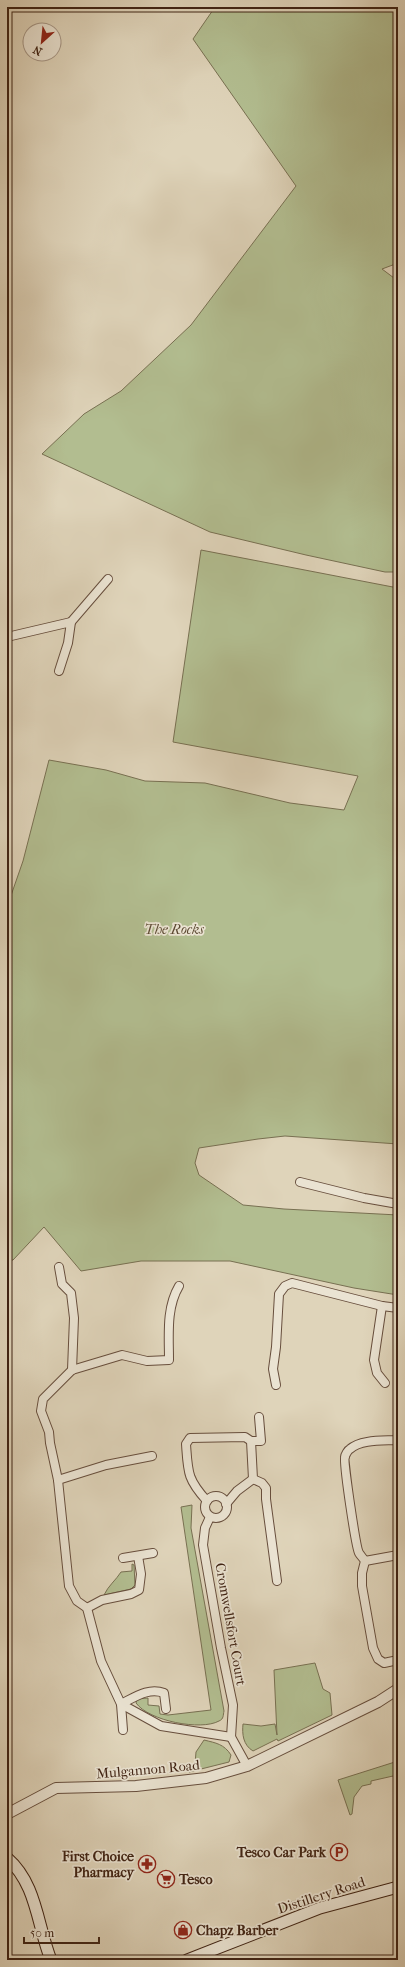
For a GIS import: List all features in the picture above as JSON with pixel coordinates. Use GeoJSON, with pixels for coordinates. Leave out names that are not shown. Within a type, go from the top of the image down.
{"type":"FeatureCollection","features":[{"type":"Feature","properties":{"kind":"main road"},"geometry":{"type":"LineString","coordinates":[[8,1858],[27,1884],[34,1899],[42,1936],[51,1960]]}},
{"type":"Feature","properties":{"kind":"main road","name":"Distillery Road"},"geometry":{"type":"LineString","coordinates":[[187,1960],[320,1908],[398,1887]]}},
{"type":"Feature","properties":{"kind":"street"},"geometry":{"type":"LineString","coordinates":[[59,671],[68,643],[71,622],[108,579]]}},
{"type":"Feature","properties":{"kind":"street"},"geometry":{"type":"LineString","coordinates":[[7,637],[71,622]]}},
{"type":"Feature","properties":{"kind":"street"},"geometry":{"type":"LineString","coordinates":[[300,1182],[364,1198],[398,1204]]}},
{"type":"Feature","properties":{"kind":"street"},"geometry":{"type":"LineString","coordinates":[[59,1267],[62,1284],[70,1293],[74,1318],[72,1370]]}},
{"type":"Feature","properties":{"kind":"street"},"geometry":{"type":"LineString","coordinates":[[276,1385],[273,1369],[276,1348],[279,1294],[285,1286],[292,1283],[382,1306],[398,1308]]}},
{"type":"Feature","properties":{"kind":"street"},"geometry":{"type":"LineString","coordinates":[[123,1730],[121,1704],[101,1661],[87,1608],[78,1600],[69,1586],[58,1480],[50,1444],[49,1432],[41,1411],[44,1399],[72,1370],[122,1355],[147,1361],[169,1360],[169,1322],[174,1294],[179,1286]]}},
{"type":"Feature","properties":{"kind":"street"},"geometry":{"type":"LineString","coordinates":[[382,1306],[374,1360],[377,1373],[385,1383]]}},
{"type":"Feature","properties":{"kind":"street"},"geometry":{"type":"LineString","coordinates":[[253,1479],[251,1441],[261,1441],[259,1417]]}},
{"type":"Feature","properties":{"kind":"street","name":"Cromwellsfort Court"},"geometry":{"type":"LineString","coordinates":[[231,1737],[233,1705],[221,1648],[203,1545],[205,1528],[210,1517],[206,1512],[207,1501],[196,1489],[188,1474],[186,1444],[190,1438],[245,1437],[251,1441]]}},
{"type":"Feature","properties":{"kind":"street"},"geometry":{"type":"LineString","coordinates":[[365,1561],[359,1553],[355,1537],[349,1487],[344,1469],[345,1456],[350,1449],[359,1444],[398,1440]]}},
{"type":"Feature","properties":{"kind":"street"},"geometry":{"type":"LineString","coordinates":[[58,1480],[106,1465],[152,1456]]}},
{"type":"Feature","properties":{"kind":"street"},"geometry":{"type":"LineString","coordinates":[[210,1517],[221,1517],[226,1511],[226,1504],[237,1490],[253,1479]]}},
{"type":"Feature","properties":{"kind":"street"},"geometry":{"type":"LineString","coordinates":[[253,1479],[262,1483],[266,1488],[266,1500],[277,1581]]}},
{"type":"Feature","properties":{"kind":"street"},"geometry":{"type":"LineString","coordinates":[[207,1501],[212,1497],[219,1497],[226,1504]]}},
{"type":"Feature","properties":{"kind":"street"},"geometry":{"type":"LineString","coordinates":[[123,1558],[153,1553]]}},
{"type":"Feature","properties":{"kind":"street"},"geometry":{"type":"LineString","coordinates":[[87,1608],[102,1600],[132,1594],[139,1590],[141,1574],[138,1556]]}},
{"type":"Feature","properties":{"kind":"street"},"geometry":{"type":"LineString","coordinates":[[365,1561],[398,1556]]}},
{"type":"Feature","properties":{"kind":"street"},"geometry":{"type":"LineString","coordinates":[[365,1561],[362,1573],[362,1586],[373,1648],[378,1659],[384,1664],[398,1660]]}},
{"type":"Feature","properties":{"kind":"street","name":"Mulgannon Road"},"geometry":{"type":"LineString","coordinates":[[7,1814],[56,1788],[170,1784],[206,1778],[247,1766],[378,1702],[398,1689]]}},
{"type":"Feature","properties":{"kind":"street"},"geometry":{"type":"LineString","coordinates":[[121,1704],[145,1693],[157,1690],[164,1693],[166,1709]]}},
{"type":"Feature","properties":{"kind":"street"},"geometry":{"type":"LineString","coordinates":[[121,1704],[160,1726],[231,1737],[247,1766]]}},
{"type":"Feature","properties":{"kind":"green space"},"geometry":{"type":"Polygon","coordinates":[[[215,7],[398,7],[398,263],[382,269],[398,281],[398,572],[385,572],[210,532],[42,454],[84,414],[121,391],[191,325],[296,186],[193,39],[215,7]]]}},
{"type":"Feature","properties":{"kind":"green space","name":"The Rocks"},"geometry":{"type":"Polygon","coordinates":[[[201,550],[398,588],[398,1144],[285,1136],[199,1148],[195,1163],[199,1175],[243,1205],[284,1209],[398,1215],[398,1295],[354,1288],[230,1261],[141,1261],[81,1271],[44,1227],[13,1260],[7,1261],[7,907],[23,861],[49,760],[106,770],[145,781],[205,783],[290,803],[344,810],[358,776],[173,742],[201,550]]]}},
{"type":"Feature","properties":{"kind":"green space"},"geometry":{"type":"Polygon","coordinates":[[[192,1505],[191,1528],[224,1711],[221,1720],[211,1724],[200,1725],[163,1719],[152,1715],[136,1703],[137,1699],[148,1698],[148,1705],[159,1706],[160,1714],[168,1715],[211,1710],[181,1507],[192,1505]]]}},
{"type":"Feature","properties":{"kind":"green space"},"geometry":{"type":"Polygon","coordinates":[[[132,1564],[134,1565],[135,1585],[131,1589],[104,1595],[121,1572],[132,1571],[132,1564]]]}},
{"type":"Feature","properties":{"kind":"green space"},"geometry":{"type":"Polygon","coordinates":[[[315,1663],[323,1689],[330,1693],[332,1715],[278,1741],[277,1739],[253,1751],[250,1749],[244,1739],[243,1724],[261,1726],[275,1724],[277,1735],[274,1670],[315,1663]]]}},
{"type":"Feature","properties":{"kind":"green space"},"geometry":{"type":"Polygon","coordinates":[[[204,1740],[216,1743],[226,1748],[231,1755],[229,1762],[189,1772],[195,1764],[196,1752],[204,1740]]]}},
{"type":"Feature","properties":{"kind":"green space"},"geometry":{"type":"Polygon","coordinates":[[[398,1761],[398,1780],[395,1781],[393,1776],[371,1781],[371,1784],[362,1786],[354,1797],[352,1814],[350,1815],[338,1780],[398,1761]]]}},
{"type":"Feature","properties":{"kind":"green space"},"geometry":{"type":"Polygon","coordinates":[[[303,1898],[306,1904],[284,1912],[281,1905],[303,1898]]]}},
{"type":"Feature","properties":{"kind":"place","name":"Tesco Car Park"},"geometry":{"type":"Point","coordinates":[339,1852]}},
{"type":"Feature","properties":{"kind":"place","name":"First Choice Pharmacy"},"geometry":{"type":"Point","coordinates":[147,1864]}},
{"type":"Feature","properties":{"kind":"place","name":"Tesco"},"geometry":{"type":"Point","coordinates":[166,1879]}},
{"type":"Feature","properties":{"kind":"place","name":"Chapz Barber"},"geometry":{"type":"Point","coordinates":[183,1930]}}]}
